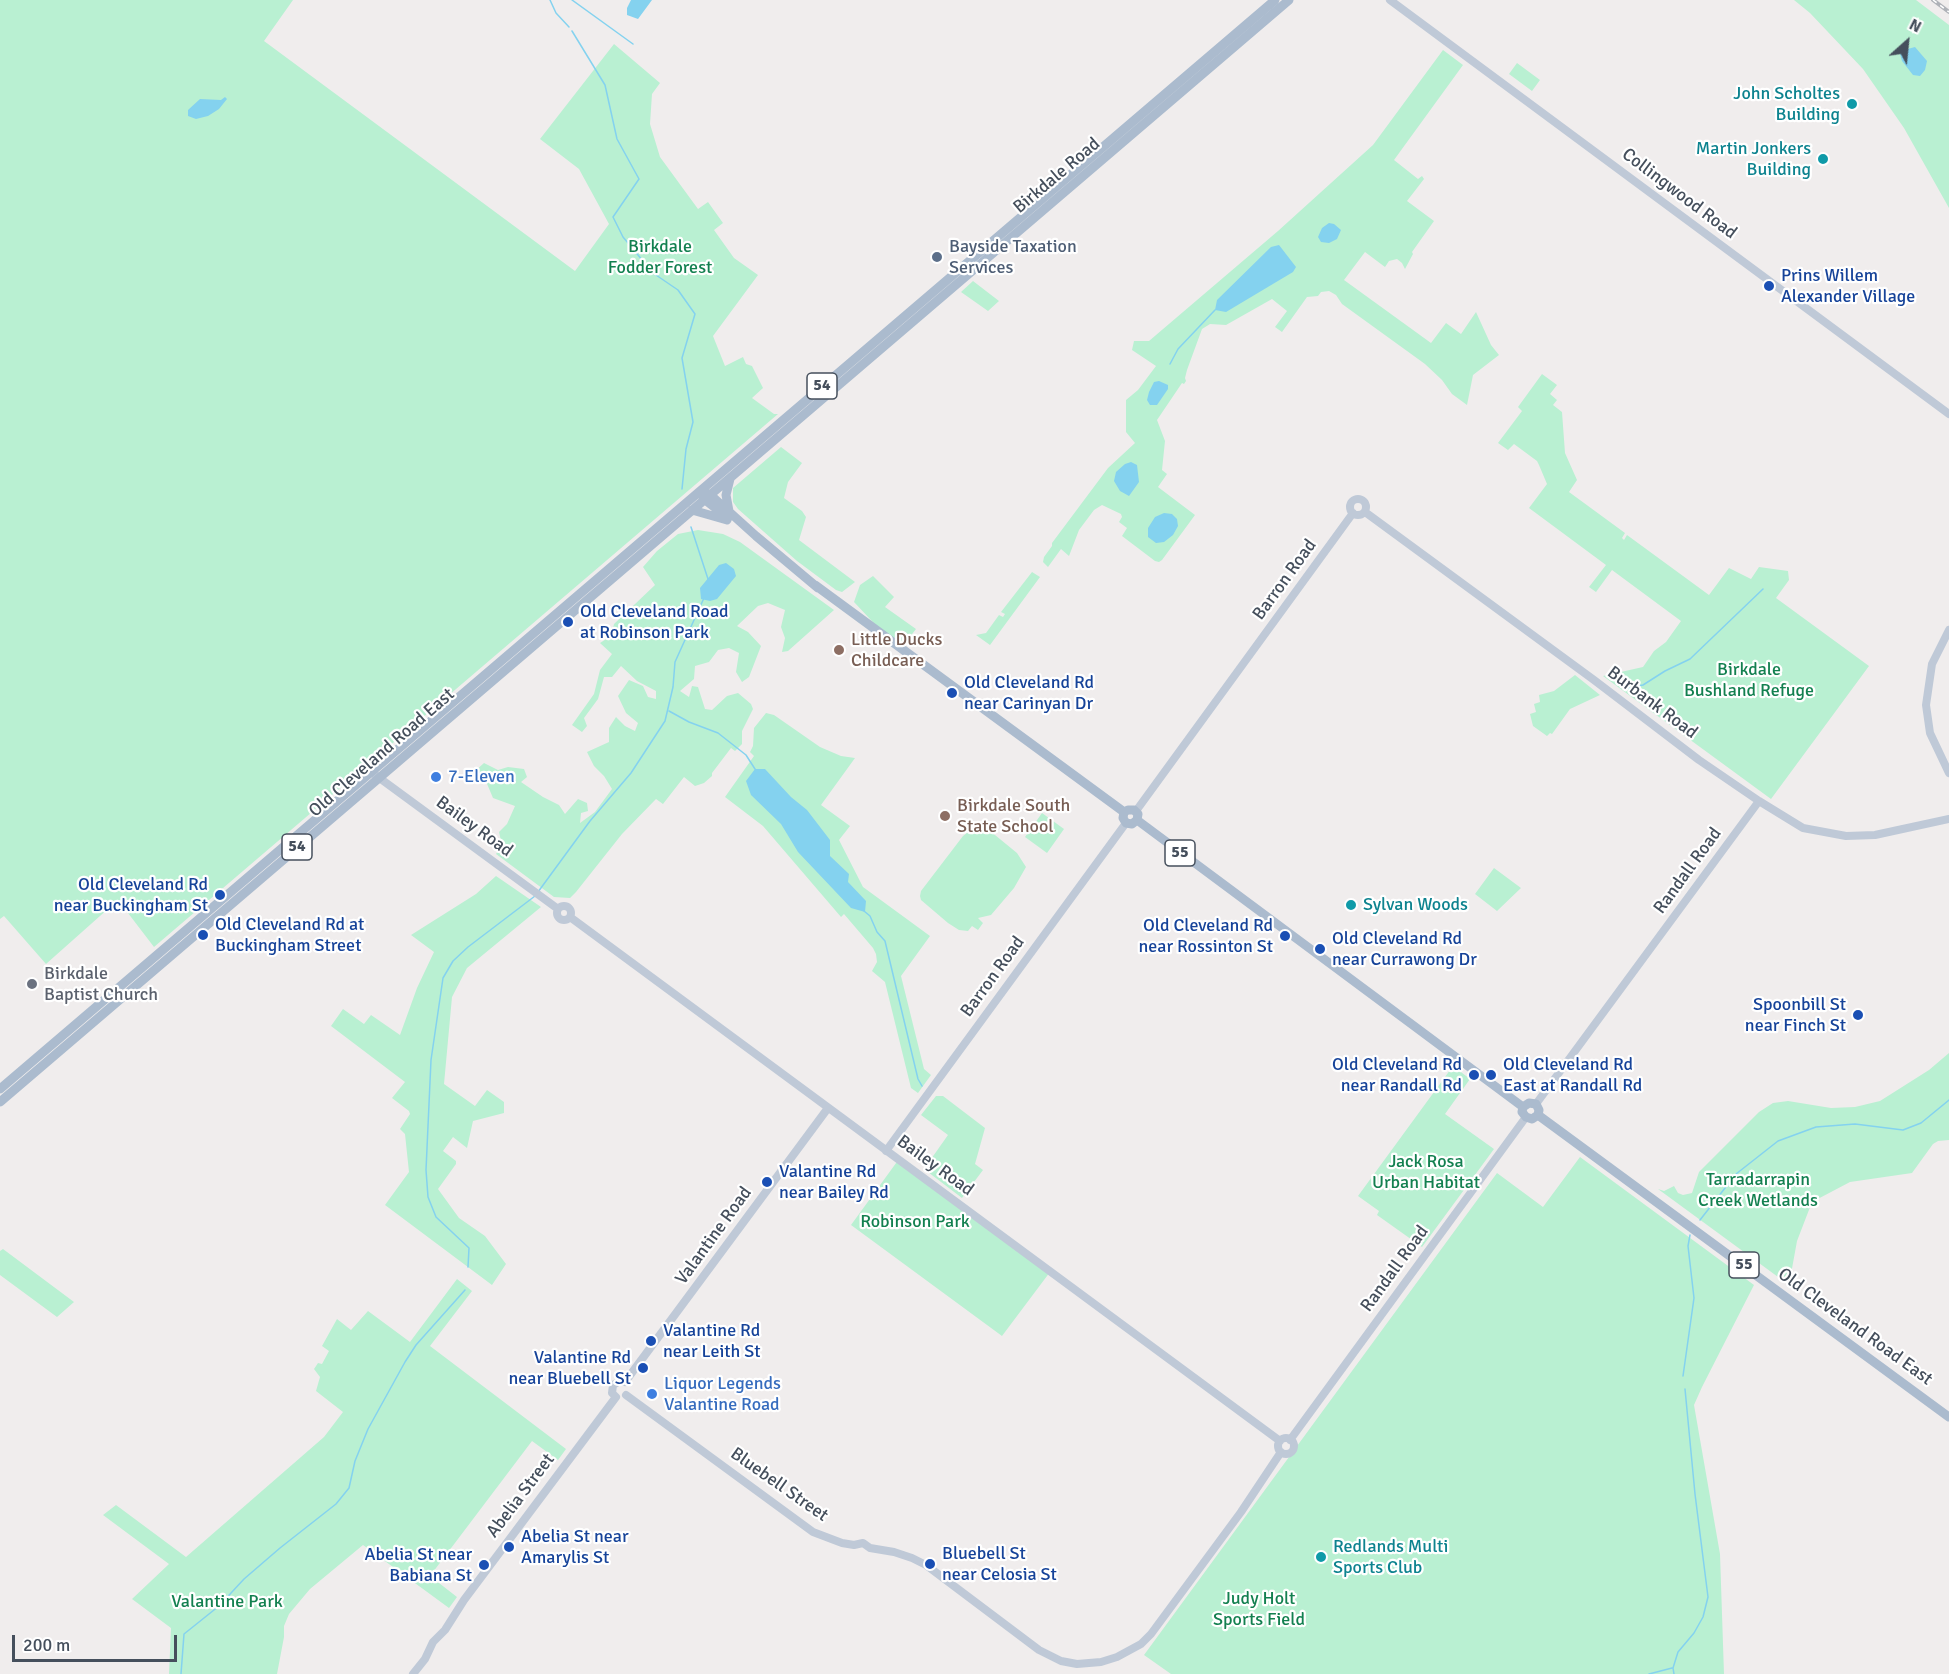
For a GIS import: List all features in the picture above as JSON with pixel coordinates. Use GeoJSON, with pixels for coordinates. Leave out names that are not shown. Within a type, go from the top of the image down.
{"type":"FeatureCollection","features":[{"type":"Feature","properties":{"kind":"main road","name":"Birkdale Road"},"geometry":{"type":"LineString","coordinates":[[705,495],[1275,0]]}},
{"type":"Feature","properties":{"kind":"main road","name":"Birkdale Road"},"geometry":{"type":"LineString","coordinates":[[705,495],[731,476],[1289,0]]}},
{"type":"Feature","properties":{"kind":"main road"},"geometry":{"type":"LineString","coordinates":[[731,476],[726,495],[731,516]]}},
{"type":"Feature","properties":{"kind":"main road","name":"Old Cleveland Road East"},"geometry":{"type":"LineString","coordinates":[[0,1089],[692,510],[705,495]]}},
{"type":"Feature","properties":{"kind":"main road","name":"Old Cleveland Road East"},"geometry":{"type":"LineString","coordinates":[[0,1102],[375,775],[705,495]]}},
{"type":"Feature","properties":{"kind":"main road"},"geometry":{"type":"LineString","coordinates":[[705,495],[815,585],[1124,812]]}},
{"type":"Feature","properties":{"kind":"main road"},"geometry":{"type":"LineString","coordinates":[[692,510],[731,516]]}},
{"type":"Feature","properties":{"kind":"main road"},"geometry":{"type":"LineString","coordinates":[[1130,809],[1136,816],[1132,824],[1126,823],[1123,818],[1124,812],[1130,809]]}},
{"type":"Feature","properties":{"kind":"main road","name":"55"},"geometry":{"type":"LineString","coordinates":[[1136,816],[1524,1107]]}},
{"type":"Feature","properties":{"kind":"main road"},"geometry":{"type":"LineString","coordinates":[[1529,1103],[1536,1104],[1539,1110],[1538,1115],[1532,1119],[1526,1117],[1522,1112],[1524,1107],[1529,1103]]}},
{"type":"Feature","properties":{"kind":"main road","name":"Old Cleveland Road East"},"geometry":{"type":"LineString","coordinates":[[1538,1115],[1949,1417]]}},
{"type":"Feature","properties":{"kind":"street","name":"Collingwood Road"},"geometry":{"type":"LineString","coordinates":[[1390,0],[1949,414]]}},
{"type":"Feature","properties":{"kind":"street"},"geometry":{"type":"LineString","coordinates":[[1357,499],[1365,503],[1365,512],[1360,515],[1353,513],[1350,505],[1357,499]]}},
{"type":"Feature","properties":{"kind":"street","name":"Burbank Road"},"geometry":{"type":"LineString","coordinates":[[1365,512],[1699,760],[1803,828],[1846,836],[1875,835],[1949,819]]}},
{"type":"Feature","properties":{"kind":"street","name":"Barron Road"},"geometry":{"type":"LineString","coordinates":[[1136,816],[1353,513]]}},
{"type":"Feature","properties":{"kind":"street"},"geometry":{"type":"LineString","coordinates":[[1949,630],[1932,664],[1926,705],[1930,733],[1949,773]]}},
{"type":"Feature","properties":{"kind":"street","name":"Bailey Road"},"geometry":{"type":"LineString","coordinates":[[375,775],[558,909],[563,905],[569,907],[572,911],[570,917],[1280,1441]]}},
{"type":"Feature","properties":{"kind":"street","name":"Randall Road"},"geometry":{"type":"LineString","coordinates":[[1536,1104],[1759,801]]}},
{"type":"Feature","properties":{"kind":"street","name":"Barron Road"},"geometry":{"type":"LineString","coordinates":[[886,1151],[1126,823]]}},
{"type":"Feature","properties":{"kind":"street","name":"Valantine Road"},"geometry":{"type":"LineString","coordinates":[[625,1382],[828,1108]]}},
{"type":"Feature","properties":{"kind":"street","name":"Randall Road"},"geometry":{"type":"LineString","coordinates":[[1167,1614],[1246,1505],[1281,1452],[1286,1454],[1293,1450],[1290,1440],[1526,1117]]}},
{"type":"Feature","properties":{"kind":"street"},"geometry":{"type":"LineString","coordinates":[[620,1381],[625,1382],[629,1390],[621,1398],[616,1397],[612,1393],[613,1385],[620,1381]]}},
{"type":"Feature","properties":{"kind":"street","name":"Bluebell Street"},"geometry":{"type":"LineString","coordinates":[[626,1395],[813,1532],[842,1543],[854,1545],[863,1543],[870,1548],[894,1552],[926,1565],[1039,1650],[1052,1657],[1071,1663],[1084,1664],[1117,1657],[1140,1644],[1167,1614]]}},
{"type":"Feature","properties":{"kind":"street","name":"Abelia Street"},"geometry":{"type":"LineString","coordinates":[[412,1674],[425,1659],[433,1642],[445,1630],[464,1600],[616,1397]]}},
{"type":"Feature","properties":{"kind":"street"},"geometry":{"type":"LineString","coordinates":[[1281,1452],[1278,1447],[1280,1441],[1285,1438],[1290,1440]]}},
{"type":"Feature","properties":{"kind":"green space","name":"Birkdale Fodder Forest"},"geometry":{"type":"Polygon","coordinates":[[[0,0],[293,0],[264,41],[575,271],[609,224],[579,169],[540,139],[614,44],[660,83],[652,94],[650,124],[660,157],[698,209],[708,202],[723,223],[714,230],[734,258],[758,275],[713,336],[725,366],[743,357],[746,364],[752,366],[763,388],[752,398],[774,414],[778,414],[154,947],[118,900],[46,964],[4,916],[0,919],[0,0]]]}},
{"type":"Feature","properties":{"kind":"green space"},"geometry":{"type":"Polygon","coordinates":[[[1794,0],[1916,0],[1949,25],[1949,208],[1904,128],[1863,69],[1810,13],[1794,0]]]}},
{"type":"Feature","properties":{"kind":"green space"},"geometry":{"type":"Polygon","coordinates":[[[1443,50],[1463,65],[1394,160],[1418,179],[1422,176],[1424,179],[1407,201],[1434,221],[1412,252],[1405,269],[1397,259],[1389,261],[1385,267],[1365,252],[1344,280],[1431,343],[1446,323],[1461,334],[1476,312],[1491,345],[1499,355],[1473,375],[1467,405],[1452,394],[1442,380],[1425,364],[1342,304],[1336,295],[1329,291],[1321,292],[1318,296],[1307,297],[1282,332],[1275,327],[1287,311],[1272,299],[1226,325],[1210,324],[1202,329],[1187,370],[1186,381],[1182,383],[1157,420],[1165,441],[1162,470],[1167,474],[1158,487],[1195,515],[1162,560],[1155,561],[1122,536],[1127,528],[1119,522],[1121,514],[1102,505],[1094,510],[1079,530],[1069,556],[1061,549],[1048,567],[1043,562],[1052,543],[1108,468],[1135,443],[1126,432],[1126,400],[1138,390],[1156,366],[1132,350],[1134,341],[1149,341],[1278,231],[1373,145],[1443,50]]]}},
{"type":"Feature","properties":{"kind":"green space"},"geometry":{"type":"Polygon","coordinates":[[[1517,63],[1540,80],[1532,91],[1509,74],[1517,63]]]}},
{"type":"Feature","properties":{"kind":"green space"},"geometry":{"type":"Polygon","coordinates":[[[973,281],[999,301],[988,311],[961,292],[973,281]]]}},
{"type":"Feature","properties":{"kind":"green space","name":"Birkdale Bushland Refuge"},"geometry":{"type":"Polygon","coordinates":[[[1542,374],[1557,385],[1550,394],[1557,400],[1553,405],[1562,412],[1565,453],[1577,480],[1569,492],[1625,533],[1622,538],[1624,540],[1627,535],[1709,595],[1729,568],[1751,579],[1759,567],[1788,571],[1789,580],[1776,598],[1869,666],[1771,799],[1603,676],[1643,667],[1654,651],[1666,642],[1681,621],[1612,570],[1596,592],[1589,587],[1606,565],[1529,508],[1547,484],[1539,465],[1514,444],[1508,450],[1498,443],[1522,411],[1518,407],[1542,374]]]}},
{"type":"Feature","properties":{"kind":"green space"},"geometry":{"type":"Polygon","coordinates":[[[781,447],[802,463],[788,482],[784,498],[802,511],[806,517],[799,540],[855,582],[842,592],[797,561],[733,502],[733,488],[781,447]]]}},
{"type":"Feature","properties":{"kind":"green space"},"geometry":{"type":"Polygon","coordinates":[[[698,530],[723,534],[740,542],[834,610],[788,651],[782,652],[785,638],[781,627],[785,610],[768,603],[758,606],[737,626],[748,632],[761,646],[749,677],[742,682],[736,672],[739,653],[729,648],[718,650],[709,662],[695,666],[694,679],[680,691],[689,697],[692,686],[698,687],[705,709],[712,710],[727,696],[738,693],[751,704],[753,709],[742,731],[742,744],[735,751],[731,748],[712,776],[704,783],[695,786],[684,777],[663,804],[656,799],[622,834],[570,898],[554,897],[496,854],[502,845],[499,832],[507,824],[515,806],[493,798],[485,779],[475,771],[484,763],[498,770],[508,767],[524,769],[527,777],[521,782],[559,805],[565,814],[578,799],[587,803],[588,811],[581,813],[580,823],[595,812],[612,789],[594,766],[587,752],[609,742],[609,728],[616,717],[625,726],[635,731],[638,723],[626,713],[618,696],[629,680],[643,686],[648,697],[656,699],[656,691],[637,681],[621,666],[612,677],[604,677],[598,699],[584,718],[587,726],[582,732],[572,725],[594,694],[600,670],[612,654],[600,643],[611,636],[614,624],[655,585],[643,567],[657,551],[678,534],[698,530]]]}},
{"type":"Feature","properties":{"kind":"green space"},"geometry":{"type":"Polygon","coordinates":[[[1032,572],[1040,577],[990,645],[976,635],[986,633],[999,615],[1003,617],[1005,614],[1001,612],[1032,572]]]}},
{"type":"Feature","properties":{"kind":"green space"},"geometry":{"type":"Polygon","coordinates":[[[873,576],[894,597],[885,607],[916,629],[902,647],[885,635],[854,602],[860,585],[873,576]]]}},
{"type":"Feature","properties":{"kind":"green space"},"geometry":{"type":"Polygon","coordinates":[[[1575,675],[1600,695],[1570,709],[1552,734],[1547,736],[1533,726],[1530,714],[1536,712],[1534,704],[1540,702],[1539,695],[1554,691],[1575,675]]]}},
{"type":"Feature","properties":{"kind":"green space"},"geometry":{"type":"Polygon","coordinates":[[[766,713],[774,715],[820,747],[841,756],[855,758],[821,805],[850,826],[839,840],[863,887],[930,936],[901,976],[924,1069],[931,1075],[918,1093],[911,1088],[885,982],[872,971],[877,962],[873,948],[844,914],[841,917],[763,826],[725,797],[754,756],[750,752],[753,746],[754,728],[766,713]]]}},
{"type":"Feature","properties":{"kind":"green space"},"geometry":{"type":"Polygon","coordinates":[[[1042,813],[1064,829],[1047,853],[1025,837],[1042,813]]]}},
{"type":"Feature","properties":{"kind":"green space"},"geometry":{"type":"Polygon","coordinates":[[[976,826],[984,826],[1017,853],[1026,867],[1014,888],[991,915],[978,918],[983,923],[978,930],[972,926],[968,931],[959,930],[921,900],[920,896],[921,891],[963,836],[976,826]]]}},
{"type":"Feature","properties":{"kind":"green space"},"geometry":{"type":"Polygon","coordinates":[[[1494,868],[1521,888],[1497,911],[1475,894],[1494,868]]]}},
{"type":"Feature","properties":{"kind":"green space"},"geometry":{"type":"Polygon","coordinates":[[[496,876],[541,907],[467,968],[452,997],[444,1084],[475,1106],[487,1090],[504,1102],[504,1113],[473,1121],[467,1148],[453,1137],[443,1151],[456,1161],[456,1164],[438,1189],[459,1218],[485,1236],[506,1264],[492,1285],[385,1205],[409,1172],[405,1134],[400,1129],[410,1114],[392,1098],[405,1082],[331,1026],[343,1009],[364,1024],[371,1015],[400,1035],[417,988],[434,952],[411,935],[476,894],[496,876]]]}},
{"type":"Feature","properties":{"kind":"green space","name":"Tarradarrapin Creek Wetlands"},"geometry":{"type":"Polygon","coordinates":[[[1949,1053],[1949,1140],[1933,1144],[1912,1173],[1850,1182],[1812,1202],[1797,1241],[1789,1285],[1658,1189],[1664,1191],[1674,1186],[1678,1193],[1683,1195],[1692,1193],[1699,1172],[1759,1112],[1773,1103],[1788,1101],[1831,1108],[1855,1107],[1880,1101],[1929,1070],[1949,1053]]]}},
{"type":"Feature","properties":{"kind":"green space","name":"Jack Rosa Urban Habitat"},"geometry":{"type":"Polygon","coordinates":[[[1453,1066],[1470,1079],[1445,1114],[1494,1149],[1422,1247],[1377,1215],[1379,1211],[1358,1196],[1453,1066]]]}},
{"type":"Feature","properties":{"kind":"green space"},"geometry":{"type":"Polygon","coordinates":[[[936,1096],[943,1096],[985,1128],[975,1164],[983,1170],[962,1198],[924,1169],[948,1135],[921,1115],[936,1096]]]}},
{"type":"Feature","properties":{"kind":"green space","name":"Judy Holt Sports Field"},"geometry":{"type":"Polygon","coordinates":[[[1580,1157],[1754,1285],[1694,1405],[1720,1554],[1724,1674],[1171,1674],[1144,1655],[1497,1173],[1543,1207],[1580,1157]]]}},
{"type":"Feature","properties":{"kind":"green space","name":"Robinson Park"},"geometry":{"type":"Polygon","coordinates":[[[899,1159],[1050,1272],[1002,1336],[851,1225],[899,1159]]]}},
{"type":"Feature","properties":{"kind":"green space"},"geometry":{"type":"Polygon","coordinates":[[[3,1249],[74,1302],[57,1317],[0,1275],[0,1251],[3,1249]]]}},
{"type":"Feature","properties":{"kind":"green space","name":"Valantine Park"},"geometry":{"type":"Polygon","coordinates":[[[457,1279],[472,1291],[430,1346],[566,1449],[558,1460],[532,1441],[430,1576],[457,1597],[449,1608],[363,1545],[310,1589],[289,1614],[284,1626],[277,1674],[169,1674],[171,1628],[132,1599],[169,1564],[103,1515],[116,1505],[186,1557],[324,1437],[343,1412],[316,1391],[320,1377],[314,1369],[318,1363],[322,1364],[329,1351],[322,1346],[337,1319],[351,1330],[368,1311],[410,1342],[457,1279]]]}},
{"type":"Feature","properties":{"kind":"water"},"geometry":{"type":"Polygon","coordinates":[[[631,0],[652,0],[638,19],[627,15],[627,8],[631,0]]]}},
{"type":"Feature","properties":{"kind":"water"},"geometry":{"type":"Polygon","coordinates":[[[1915,47],[1927,61],[1925,70],[1920,76],[1913,75],[1902,61],[1900,54],[1904,50],[1915,47]]]}},
{"type":"Feature","properties":{"kind":"water"},"geometry":{"type":"Polygon","coordinates":[[[225,97],[227,99],[219,109],[208,116],[196,119],[188,116],[188,110],[200,99],[221,100],[225,97]]]}},
{"type":"Feature","properties":{"kind":"water"},"geometry":{"type":"Polygon","coordinates":[[[1329,223],[1341,230],[1337,239],[1329,243],[1321,242],[1318,237],[1322,228],[1329,223]]]}},
{"type":"Feature","properties":{"kind":"water"},"geometry":{"type":"Polygon","coordinates":[[[1279,245],[1296,267],[1293,272],[1226,312],[1215,310],[1217,300],[1271,247],[1279,245]]]}},
{"type":"Feature","properties":{"kind":"water"},"geometry":{"type":"Polygon","coordinates":[[[1159,381],[1168,385],[1168,389],[1157,405],[1150,405],[1147,400],[1149,392],[1154,382],[1159,381]]]}},
{"type":"Feature","properties":{"kind":"water"},"geometry":{"type":"Polygon","coordinates":[[[1131,462],[1137,465],[1139,482],[1129,496],[1120,491],[1114,481],[1116,472],[1131,462]]]}},
{"type":"Feature","properties":{"kind":"water"},"geometry":{"type":"Polygon","coordinates":[[[1164,513],[1172,514],[1177,519],[1178,526],[1173,535],[1164,542],[1156,543],[1148,537],[1148,528],[1155,517],[1164,513]]]}},
{"type":"Feature","properties":{"kind":"water"},"geometry":{"type":"Polygon","coordinates":[[[726,563],[734,569],[736,576],[717,599],[710,601],[701,599],[700,588],[719,565],[726,563]]]}},
{"type":"Feature","properties":{"kind":"water"},"geometry":{"type":"Polygon","coordinates":[[[755,769],[765,769],[791,797],[807,810],[830,840],[830,856],[849,874],[848,882],[866,901],[865,912],[851,908],[798,852],[781,824],[751,795],[746,781],[755,769]]]}},
{"type":"Feature","properties":{"kind":"waterway"},"geometry":{"type":"LineString","coordinates":[[550,0],[556,13],[569,27]]}},
{"type":"Feature","properties":{"kind":"waterway"},"geometry":{"type":"LineString","coordinates":[[572,0],[633,44]]}},
{"type":"Feature","properties":{"kind":"waterway"},"geometry":{"type":"LineString","coordinates":[[572,31],[605,85],[617,139],[639,179],[613,217],[623,237],[653,273],[678,290],[695,314],[682,358],[693,422],[686,449],[682,489]]}},
{"type":"Feature","properties":{"kind":"waterway"},"geometry":{"type":"LineString","coordinates":[[1170,364],[1178,349],[1215,310]]}},
{"type":"Feature","properties":{"kind":"waterway"},"geometry":{"type":"LineString","coordinates":[[691,527],[708,579]]}},
{"type":"Feature","properties":{"kind":"waterway"},"geometry":{"type":"LineString","coordinates":[[1624,689],[1643,685],[1690,659],[1763,589]]}},
{"type":"Feature","properties":{"kind":"waterway"},"geometry":{"type":"LineString","coordinates":[[538,892],[590,821],[631,773],[665,721],[673,687],[675,662],[704,598]]}},
{"type":"Feature","properties":{"kind":"waterway"},"geometry":{"type":"LineString","coordinates":[[669,711],[689,722],[718,733],[746,755],[755,769]]}},
{"type":"Feature","properties":{"kind":"waterway"},"geometry":{"type":"LineString","coordinates":[[468,1267],[469,1248],[436,1217],[428,1197],[426,1170],[431,1060],[443,978],[453,961],[468,947],[535,896]]}},
{"type":"Feature","properties":{"kind":"waterway"},"geometry":{"type":"LineString","coordinates":[[864,911],[870,916],[877,932],[885,941],[918,1079],[922,1086]]}},
{"type":"Feature","properties":{"kind":"waterway"},"geometry":{"type":"LineString","coordinates":[[1700,1220],[1736,1174],[1778,1141],[1816,1127],[1855,1124],[1903,1130],[1921,1123],[1949,1100]]}},
{"type":"Feature","properties":{"kind":"waterway"},"geometry":{"type":"LineString","coordinates":[[1683,1376],[1694,1298],[1688,1246],[1690,1235]]}},
{"type":"Feature","properties":{"kind":"waterway"},"geometry":{"type":"LineString","coordinates":[[181,1674],[184,1634],[219,1606],[244,1579],[280,1548],[336,1504],[349,1488],[355,1461],[368,1429],[405,1362],[416,1345],[465,1290]]}},
{"type":"Feature","properties":{"kind":"waterway"},"geometry":{"type":"LineString","coordinates":[[1674,1674],[1673,1668],[1678,1652],[1694,1633],[1703,1617],[1708,1597],[1685,1389]]}},
{"type":"Feature","properties":{"kind":"waterway"},"geometry":{"type":"LineString","coordinates":[[1649,1674],[1672,1668]]}},
{"type":"Feature","properties":{"kind":"railway"},"geometry":{"type":"LineString","coordinates":[[1933,0],[1949,12]]}},
{"type":"Feature","properties":{"kind":"place","name":"John Scholtes Building"},"geometry":{"type":"Point","coordinates":[1852,104]}},
{"type":"Feature","properties":{"kind":"place","name":"Martin Jonkers Building"},"geometry":{"type":"Point","coordinates":[1823,159]}},
{"type":"Feature","properties":{"kind":"place","name":"Bayside Taxation Services"},"geometry":{"type":"Point","coordinates":[937,257]}},
{"type":"Feature","properties":{"kind":"place","name":"Prins Willem Alexander Village"},"geometry":{"type":"Point","coordinates":[1769,286]}},
{"type":"Feature","properties":{"kind":"place","name":"Old Cleveland Road at Robinson Park"},"geometry":{"type":"Point","coordinates":[568,622]}},
{"type":"Feature","properties":{"kind":"place","name":"Little Ducks Childcare"},"geometry":{"type":"Point","coordinates":[839,650]}},
{"type":"Feature","properties":{"kind":"place","name":"Old Cleveland Rd near Carinyan Dr"},"geometry":{"type":"Point","coordinates":[952,693]}},
{"type":"Feature","properties":{"kind":"place","name":"7-Eleven"},"geometry":{"type":"Point","coordinates":[436,777]}},
{"type":"Feature","properties":{"kind":"place","name":"Birkdale South State School"},"geometry":{"type":"Point","coordinates":[945,816]}},
{"type":"Feature","properties":{"kind":"place","name":"Old Cleveland Rd near Buckingham St"},"geometry":{"type":"Point","coordinates":[220,895]}},
{"type":"Feature","properties":{"kind":"place","name":"Sylvan Woods"},"geometry":{"type":"Point","coordinates":[1351,905]}},
{"type":"Feature","properties":{"kind":"place","name":"Old Cleveland Rd at Buckingham Street"},"geometry":{"type":"Point","coordinates":[203,935]}},
{"type":"Feature","properties":{"kind":"place","name":"Old Cleveland Rd near Rossinton St"},"geometry":{"type":"Point","coordinates":[1285,936]}},
{"type":"Feature","properties":{"kind":"place","name":"Old Cleveland Rd near Currawong Dr"},"geometry":{"type":"Point","coordinates":[1320,949]}},
{"type":"Feature","properties":{"kind":"place","name":"Birkdale Baptist Church"},"geometry":{"type":"Point","coordinates":[32,984]}},
{"type":"Feature","properties":{"kind":"place","name":"Spoonbill St near Finch St"},"geometry":{"type":"Point","coordinates":[1858,1015]}},
{"type":"Feature","properties":{"kind":"place","name":"Old Cleveland Rd near Randall Rd"},"geometry":{"type":"Point","coordinates":[1474,1075]}},
{"type":"Feature","properties":{"kind":"place","name":"Old Cleveland Rd East at Randall Rd"},"geometry":{"type":"Point","coordinates":[1491,1075]}},
{"type":"Feature","properties":{"kind":"place","name":"Valantine Rd near Bailey Rd"},"geometry":{"type":"Point","coordinates":[767,1182]}},
{"type":"Feature","properties":{"kind":"place","name":"Valantine Rd near Leith St"},"geometry":{"type":"Point","coordinates":[651,1341]}},
{"type":"Feature","properties":{"kind":"place","name":"Valantine Rd near Bluebell St"},"geometry":{"type":"Point","coordinates":[643,1368]}},
{"type":"Feature","properties":{"kind":"place","name":"Liquor Legends Valantine Road"},"geometry":{"type":"Point","coordinates":[652,1394]}},
{"type":"Feature","properties":{"kind":"place","name":"Abelia St near Amarylis St"},"geometry":{"type":"Point","coordinates":[509,1547]}},
{"type":"Feature","properties":{"kind":"place","name":"Redlands Multi Sports Club"},"geometry":{"type":"Point","coordinates":[1321,1557]}},
{"type":"Feature","properties":{"kind":"place","name":"Bluebell St near Celosia St"},"geometry":{"type":"Point","coordinates":[930,1564]}},
{"type":"Feature","properties":{"kind":"place","name":"Abelia St near Babiana St"},"geometry":{"type":"Point","coordinates":[484,1565]}}]}
